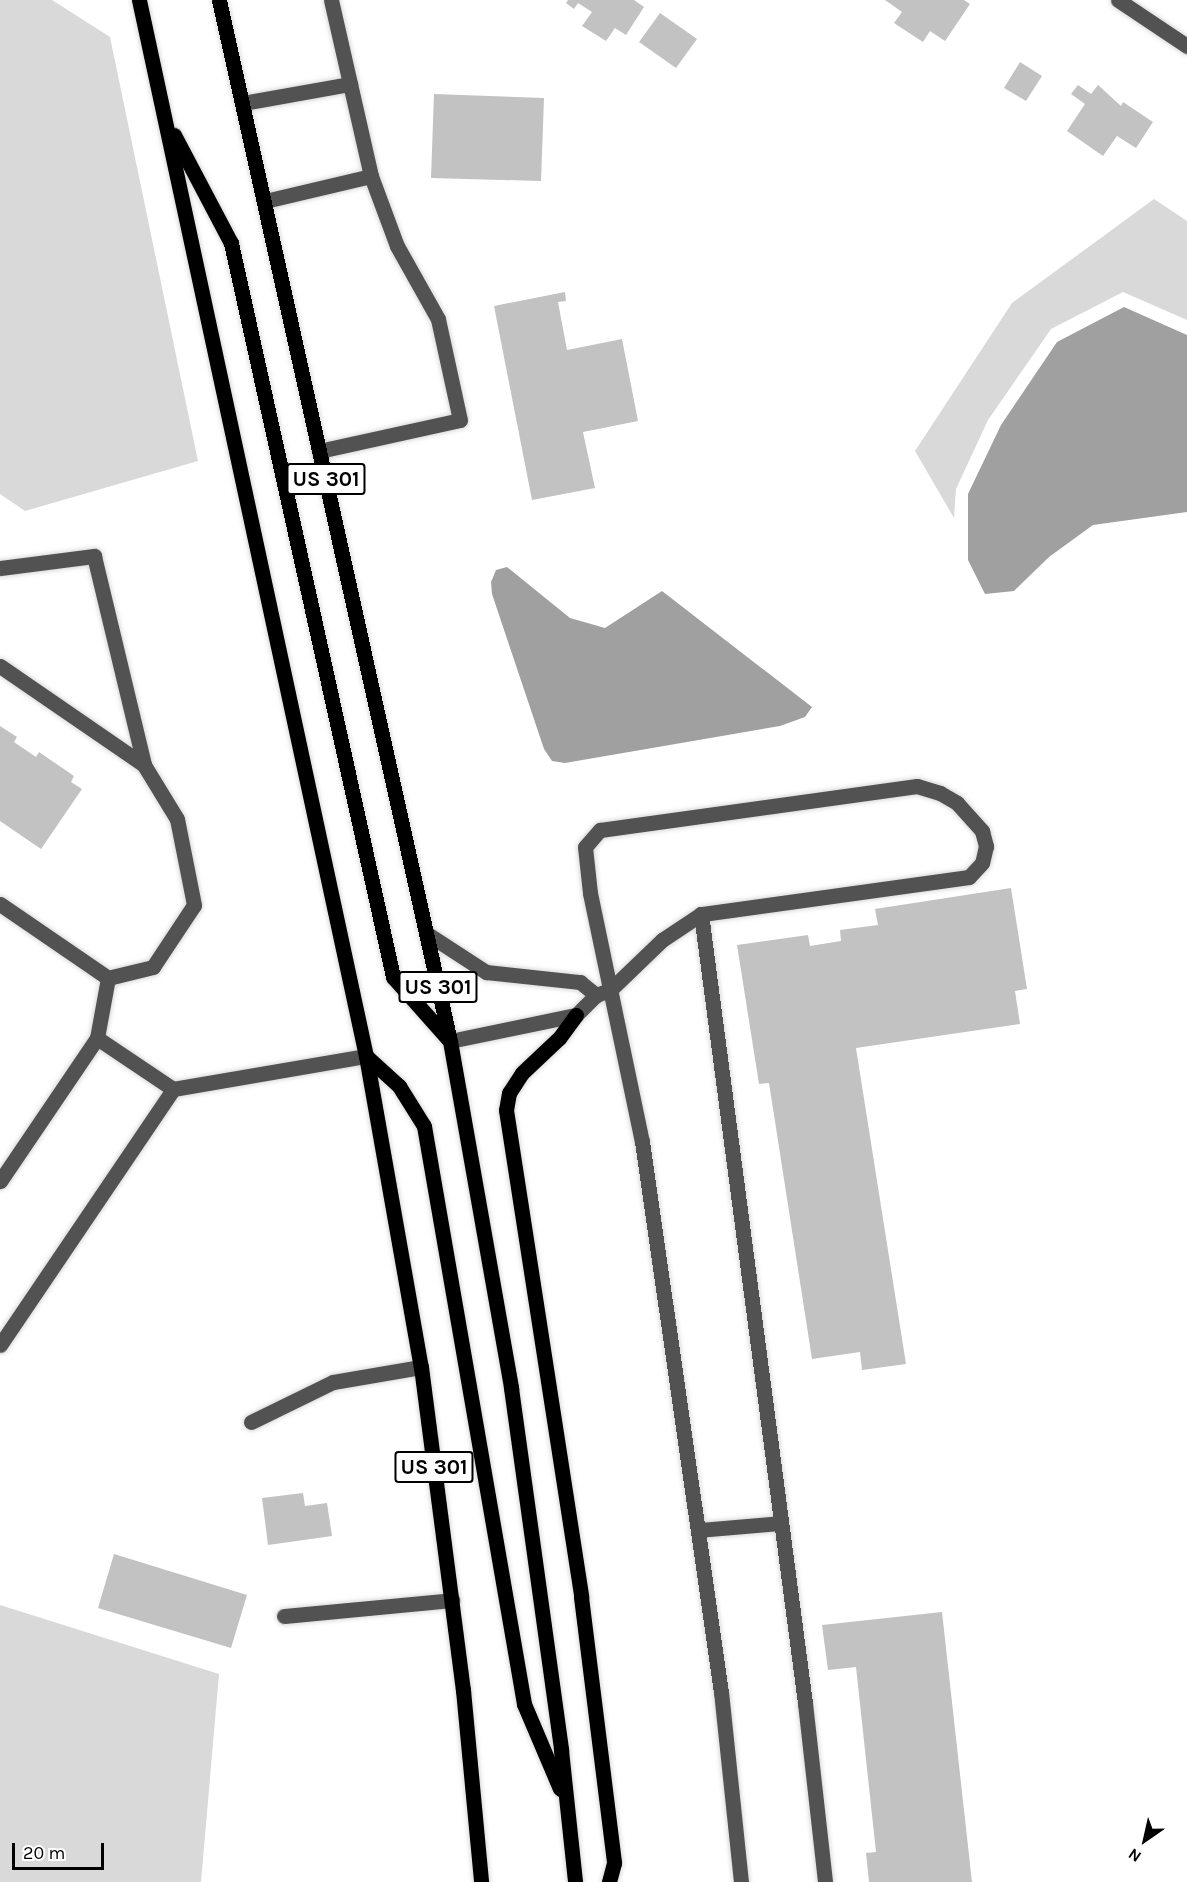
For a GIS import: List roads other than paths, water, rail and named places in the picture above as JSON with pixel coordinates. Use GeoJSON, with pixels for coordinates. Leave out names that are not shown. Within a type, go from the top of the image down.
{"type":"FeatureCollection","features":[{"type":"Feature","properties":{"kind":"main road","name":"US 301"},"geometry":{"type":"LineString","coordinates":[[138,0],[366,1056],[421,1367],[452,1600],[481,1882]]}},
{"type":"Feature","properties":{"kind":"main road","name":"US 301"},"geometry":{"type":"LineString","coordinates":[[219,0],[450,1041],[511,1388],[567,1805],[575,1882]]}},
{"type":"Feature","properties":{"kind":"main road"},"geometry":{"type":"LineString","coordinates":[[164,117],[231,243],[393,977],[450,1041]]}},
{"type":"Feature","properties":{"kind":"main road"},"geometry":{"type":"LineString","coordinates":[[576,1015],[559,1038],[522,1072],[509,1093],[506,1110],[581,1597],[614,1863],[609,1882]]}},
{"type":"Feature","properties":{"kind":"main road"},"geometry":{"type":"LineString","coordinates":[[366,1056],[399,1086],[424,1126],[524,1704],[567,1805]]}},
{"type":"Feature","properties":{"kind":"street"},"geometry":{"type":"LineString","coordinates":[[319,451],[460,420],[438,319],[397,246],[371,176],[331,0]]}},
{"type":"Feature","properties":{"kind":"street"},"geometry":{"type":"LineString","coordinates":[[1118,0],[1187,46]]}},
{"type":"Feature","properties":{"kind":"street"},"geometry":{"type":"LineString","coordinates":[[243,103],[350,84]]}},
{"type":"Feature","properties":{"kind":"street"},"geometry":{"type":"LineString","coordinates":[[265,201],[371,176]]}},
{"type":"Feature","properties":{"kind":"street"},"geometry":{"type":"LineString","coordinates":[[0,568],[94,556],[144,765],[177,819],[194,905],[153,968],[108,978],[0,904]]}},
{"type":"Feature","properties":{"kind":"street"},"geometry":{"type":"LineString","coordinates":[[0,666],[144,765]]}},
{"type":"Feature","properties":{"kind":"street"},"geometry":{"type":"LineString","coordinates":[[450,1041],[576,1015],[603,993],[662,940],[701,914],[969,877],[982,863],[986,846],[982,831],[957,803],[940,793],[917,786],[600,830],[585,848],[603,993],[642,1142],[699,1530],[741,1882]]}},
{"type":"Feature","properties":{"kind":"street"},"geometry":{"type":"LineString","coordinates":[[701,914],[781,1523],[825,1882]]}},
{"type":"Feature","properties":{"kind":"street"},"geometry":{"type":"LineString","coordinates":[[426,933],[486,972],[580,982],[603,993]]}},
{"type":"Feature","properties":{"kind":"street"},"geometry":{"type":"LineString","coordinates":[[0,1181],[97,1038],[108,978]]}},
{"type":"Feature","properties":{"kind":"street"},"geometry":{"type":"LineString","coordinates":[[97,1038],[173,1089],[366,1056]]}},
{"type":"Feature","properties":{"kind":"street"},"geometry":{"type":"LineString","coordinates":[[0,1345],[173,1089]]}},
{"type":"Feature","properties":{"kind":"street"},"geometry":{"type":"LineString","coordinates":[[252,1422],[333,1382],[421,1367]]}},
{"type":"Feature","properties":{"kind":"street"},"geometry":{"type":"LineString","coordinates":[[699,1530],[781,1523]]}},
{"type":"Feature","properties":{"kind":"street"},"geometry":{"type":"LineString","coordinates":[[284,1616],[452,1600]]}}]}
